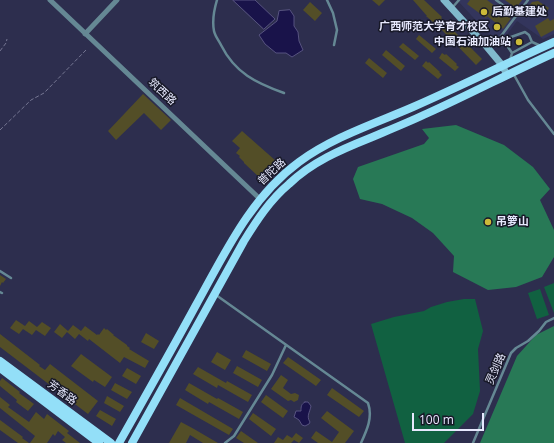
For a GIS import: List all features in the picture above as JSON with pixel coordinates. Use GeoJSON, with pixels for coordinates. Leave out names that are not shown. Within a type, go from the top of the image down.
{"type":"FeatureCollection","features":[{"type":"Feature","properties":{"kind":"main road","name":"普陀路"},"geometry":{"type":"LineString","coordinates":[[119,443],[235,235],[260,199],[282,177],[319,149],[343,136],[440,95],[554,42]]}},
{"type":"Feature","properties":{"kind":"main road","name":"普陀路"},"geometry":{"type":"LineString","coordinates":[[132,443],[240,246],[256,220],[288,184],[324,158],[447,104],[551,54]]}},
{"type":"Feature","properties":{"kind":"main road","name":"芳香路"},"geometry":{"type":"LineString","coordinates":[[0,361],[111,443]]}},
{"type":"Feature","properties":{"kind":"main road","name":"芳香路"},"geometry":{"type":"LineString","coordinates":[[0,368],[99,443]]}},
{"type":"Feature","properties":{"kind":"street","name":"筑西路"},"geometry":{"type":"LineString","coordinates":[[50,0],[260,199]]}},
{"type":"Feature","properties":{"kind":"street"},"geometry":{"type":"LineString","coordinates":[[85,34],[117,0]]}},
{"type":"Feature","properties":{"kind":"street"},"geometry":{"type":"LineString","coordinates":[[444,0],[487,47],[506,63],[510,73]]}},
{"type":"Feature","properties":{"kind":"lane"},"geometry":{"type":"LineString","coordinates":[[216,0],[214,32],[223,50],[235,67],[250,78],[284,93]]}},
{"type":"Feature","properties":{"kind":"lane"},"geometry":{"type":"LineString","coordinates":[[326,0],[333,13],[337,30],[334,44]]}},
{"type":"Feature","properties":{"kind":"lane"},"geometry":{"type":"LineString","coordinates":[[452,9],[459,0]]}},
{"type":"Feature","properties":{"kind":"lane"},"geometry":{"type":"LineString","coordinates":[[496,0],[517,15]]}},
{"type":"Feature","properties":{"kind":"lane"},"geometry":{"type":"LineString","coordinates":[[501,36],[528,0]]}},
{"type":"Feature","properties":{"kind":"lane"},"geometry":{"type":"LineString","coordinates":[[512,53],[506,44],[511,37],[525,32],[529,34],[532,42],[551,54]]}},
{"type":"Feature","properties":{"kind":"lane"},"geometry":{"type":"LineString","coordinates":[[506,63],[512,53],[532,42]]}},
{"type":"Feature","properties":{"kind":"lane"},"geometry":{"type":"LineString","coordinates":[[510,73],[554,134]]}},
{"type":"Feature","properties":{"kind":"lane"},"geometry":{"type":"LineString","coordinates":[[0,271],[11,278]]}},
{"type":"Feature","properties":{"kind":"lane"},"geometry":{"type":"LineString","coordinates":[[214,294],[368,403],[370,408],[370,417],[361,443]]}},
{"type":"Feature","properties":{"kind":"lane","name":"灵剑路"},"geometry":{"type":"LineString","coordinates":[[473,443],[512,353],[516,348],[534,336],[546,322],[554,318]]}},
{"type":"Feature","properties":{"kind":"lane"},"geometry":{"type":"LineString","coordinates":[[225,443],[234,436],[272,375],[286,345]]}},
{"type":"Feature","properties":{"kind":"path"},"geometry":{"type":"LineString","coordinates":[[0,52],[7,39]]}},
{"type":"Feature","properties":{"kind":"path"},"geometry":{"type":"LineString","coordinates":[[0,130],[31,100],[44,93],[88,49]]}},
{"type":"Feature","properties":{"kind":"shaded area"},"geometry":{"type":"Polygon","coordinates":[[[233,0],[255,0],[275,19],[264,29],[233,0]]]}},
{"type":"Feature","properties":{"kind":"shaded area","name":"广西师范大学育才校区"},"geometry":{"type":"Polygon","coordinates":[[[457,0],[554,0],[554,34],[543,39],[517,21],[499,45],[457,0]]]}},
{"type":"Feature","properties":{"kind":"shaded area"},"geometry":{"type":"Polygon","coordinates":[[[290,10],[294,16],[294,26],[298,32],[299,41],[303,50],[292,57],[286,53],[276,53],[265,44],[259,35],[277,21],[279,11],[290,10]]]}},
{"type":"Feature","properties":{"kind":"shaded area"},"geometry":{"type":"Polygon","coordinates":[[[305,402],[308,402],[311,406],[308,416],[310,422],[305,426],[294,417],[296,411],[301,411],[301,407],[305,402]]]}},
{"type":"Feature","properties":{"kind":"green space"},"geometry":{"type":"Polygon","coordinates":[[[456,125],[504,145],[533,167],[550,189],[540,200],[554,230],[554,257],[542,277],[516,287],[488,290],[453,272],[454,256],[433,233],[412,218],[382,204],[360,199],[353,179],[358,167],[424,144],[429,138],[422,129],[456,125]]]}},
{"type":"Feature","properties":{"kind":"green space"},"geometry":{"type":"Polygon","coordinates":[[[554,283],[554,313],[544,287],[554,283]]]}},
{"type":"Feature","properties":{"kind":"green space"},"geometry":{"type":"Polygon","coordinates":[[[540,289],[549,315],[537,319],[528,293],[540,289]]]}},
{"type":"Feature","properties":{"kind":"green space"},"geometry":{"type":"Polygon","coordinates":[[[475,299],[483,331],[478,349],[480,391],[473,414],[444,443],[405,443],[371,324],[394,317],[424,311],[447,302],[475,299]]]}},
{"type":"Feature","properties":{"kind":"green space"},"geometry":{"type":"Polygon","coordinates":[[[554,326],[554,443],[480,443],[517,356],[536,335],[554,326]]]}},
{"type":"Feature","properties":{"kind":"building"},"geometry":{"type":"Polygon","coordinates":[[[372,0],[385,0],[379,6],[372,0]]]}},
{"type":"Feature","properties":{"kind":"building"},"geometry":{"type":"Polygon","coordinates":[[[413,0],[424,0],[482,59],[476,65],[436,24],[426,16],[413,0]]]}},
{"type":"Feature","properties":{"kind":"building"},"geometry":{"type":"Polygon","coordinates":[[[470,0],[487,0],[511,18],[503,29],[501,27],[499,29],[494,25],[496,23],[487,16],[486,18],[467,4],[470,0]]]}},
{"type":"Feature","properties":{"kind":"building"},"geometry":{"type":"Polygon","coordinates":[[[505,0],[522,0],[516,8],[505,0]]]}},
{"type":"Feature","properties":{"kind":"building"},"geometry":{"type":"Polygon","coordinates":[[[538,1],[549,8],[545,14],[540,10],[538,12],[536,11],[532,16],[525,11],[532,2],[538,1]]]}},
{"type":"Feature","properties":{"kind":"building"},"geometry":{"type":"Polygon","coordinates":[[[310,2],[322,13],[315,21],[303,10],[310,2]]]}},
{"type":"Feature","properties":{"kind":"building"},"geometry":{"type":"Polygon","coordinates":[[[548,18],[550,21],[554,19],[554,30],[541,37],[535,26],[548,18]]]}},
{"type":"Feature","properties":{"kind":"building"},"geometry":{"type":"Polygon","coordinates":[[[419,35],[436,49],[432,53],[416,39],[419,35]]]}},
{"type":"Feature","properties":{"kind":"building"},"geometry":{"type":"Polygon","coordinates":[[[403,43],[419,56],[415,60],[399,47],[403,43]]]}},
{"type":"Feature","properties":{"kind":"building"},"geometry":{"type":"Polygon","coordinates":[[[386,50],[405,66],[401,71],[382,55],[386,50]]]}},
{"type":"Feature","properties":{"kind":"building"},"geometry":{"type":"Polygon","coordinates":[[[442,53],[445,55],[446,54],[457,64],[456,65],[459,67],[455,71],[439,58],[442,53]]]}},
{"type":"Feature","properties":{"kind":"building"},"geometry":{"type":"Polygon","coordinates":[[[369,58],[387,73],[383,78],[365,63],[369,58]]]}},
{"type":"Feature","properties":{"kind":"building"},"geometry":{"type":"Polygon","coordinates":[[[426,61],[428,63],[429,62],[442,75],[438,79],[422,66],[426,61]]]}},
{"type":"Feature","properties":{"kind":"building"},"geometry":{"type":"Polygon","coordinates":[[[143,94],[171,120],[161,130],[144,113],[116,140],[108,131],[143,94]]]}},
{"type":"Feature","properties":{"kind":"building"},"geometry":{"type":"Polygon","coordinates":[[[242,131],[276,161],[275,167],[268,167],[260,178],[236,153],[240,148],[232,141],[242,131]]]}},
{"type":"Feature","properties":{"kind":"building"},"geometry":{"type":"Polygon","coordinates":[[[0,275],[6,279],[0,286],[0,275]]]}},
{"type":"Feature","properties":{"kind":"building"},"geometry":{"type":"Polygon","coordinates":[[[16,320],[25,326],[29,321],[37,327],[42,322],[51,328],[45,336],[36,330],[32,335],[23,329],[19,334],[10,328],[16,320]]]}},
{"type":"Feature","properties":{"kind":"building"},"geometry":{"type":"Polygon","coordinates":[[[60,324],[68,331],[73,325],[81,331],[85,326],[97,335],[99,335],[104,328],[106,330],[107,329],[127,345],[130,348],[129,349],[149,361],[145,368],[124,357],[120,363],[89,339],[88,341],[79,334],[75,339],[67,332],[62,338],[54,332],[60,324]]]}},
{"type":"Feature","properties":{"kind":"building"},"geometry":{"type":"Polygon","coordinates":[[[146,333],[159,341],[154,349],[141,342],[146,333]]]}},
{"type":"Feature","properties":{"kind":"building"},"geometry":{"type":"Polygon","coordinates":[[[0,334],[40,365],[39,366],[45,370],[50,364],[98,401],[88,414],[0,347],[0,334]]]}},
{"type":"Feature","properties":{"kind":"building"},"geometry":{"type":"Polygon","coordinates":[[[246,350],[271,364],[267,371],[242,357],[246,350]]]}},
{"type":"Feature","properties":{"kind":"building"},"geometry":{"type":"Polygon","coordinates":[[[217,352],[231,360],[225,370],[211,362],[217,352]]]}},
{"type":"Feature","properties":{"kind":"building"},"geometry":{"type":"Polygon","coordinates":[[[81,354],[112,377],[105,387],[94,380],[93,382],[71,366],[81,354]]]}},
{"type":"Feature","properties":{"kind":"building"},"geometry":{"type":"Polygon","coordinates":[[[288,357],[321,380],[316,386],[283,363],[288,357]]]}},
{"type":"Feature","properties":{"kind":"building"},"geometry":{"type":"Polygon","coordinates":[[[237,366],[262,380],[258,387],[233,373],[237,366]]]}},
{"type":"Feature","properties":{"kind":"building"},"geometry":{"type":"Polygon","coordinates":[[[198,367],[226,383],[227,381],[252,395],[248,402],[218,385],[217,388],[193,374],[198,367]]]}},
{"type":"Feature","properties":{"kind":"building"},"geometry":{"type":"Polygon","coordinates":[[[127,368],[141,376],[136,384],[122,376],[127,368]]]}},
{"type":"Feature","properties":{"kind":"building"},"geometry":{"type":"Polygon","coordinates":[[[281,375],[288,380],[283,388],[291,394],[295,393],[299,395],[298,400],[294,402],[291,400],[288,401],[271,389],[281,375]]]}},
{"type":"Feature","properties":{"kind":"building"},"geometry":{"type":"Polygon","coordinates":[[[2,378],[34,404],[28,411],[16,402],[17,400],[0,386],[0,381],[2,378]]]}},
{"type":"Feature","properties":{"kind":"building"},"geometry":{"type":"Polygon","coordinates":[[[115,383],[132,392],[127,399],[111,390],[115,383]]]}},
{"type":"Feature","properties":{"kind":"building"},"geometry":{"type":"Polygon","coordinates":[[[189,383],[243,412],[239,419],[209,402],[208,404],[185,390],[189,383]]]}},
{"type":"Feature","properties":{"kind":"building"},"geometry":{"type":"Polygon","coordinates":[[[332,388],[364,411],[359,417],[327,395],[332,388]]]}},
{"type":"Feature","properties":{"kind":"building"},"geometry":{"type":"Polygon","coordinates":[[[266,395],[288,411],[283,418],[261,402],[266,395]]]}},
{"type":"Feature","properties":{"kind":"building"},"geometry":{"type":"Polygon","coordinates":[[[107,396],[124,406],[120,412],[104,403],[107,396]]]}},
{"type":"Feature","properties":{"kind":"building"},"geometry":{"type":"Polygon","coordinates":[[[0,397],[10,405],[8,407],[29,422],[36,412],[44,419],[47,414],[69,431],[67,433],[80,443],[66,443],[62,440],[65,437],[58,431],[55,436],[53,434],[47,443],[30,443],[35,436],[0,408],[0,397]]]}},
{"type":"Feature","properties":{"kind":"building"},"geometry":{"type":"Polygon","coordinates":[[[180,398],[233,429],[229,435],[176,405],[180,398]]]}},
{"type":"Feature","properties":{"kind":"building"},"geometry":{"type":"Polygon","coordinates":[[[100,410],[116,419],[112,426],[96,416],[100,410]]]}},
{"type":"Feature","properties":{"kind":"building"},"geometry":{"type":"Polygon","coordinates":[[[327,411],[354,431],[345,443],[318,443],[311,438],[316,431],[332,442],[339,432],[321,418],[327,411]]]}},
{"type":"Feature","properties":{"kind":"building"},"geometry":{"type":"Polygon","coordinates":[[[253,413],[276,429],[271,436],[249,419],[253,413]]]}},
{"type":"Feature","properties":{"kind":"building"},"geometry":{"type":"Polygon","coordinates":[[[0,420],[29,443],[18,443],[0,430],[0,420]]]}},
{"type":"Feature","properties":{"kind":"building"},"geometry":{"type":"Polygon","coordinates":[[[181,422],[218,443],[203,443],[190,435],[186,443],[169,443],[181,422]]]}},
{"type":"Feature","properties":{"kind":"building"},"geometry":{"type":"Polygon","coordinates":[[[241,431],[258,443],[244,443],[236,438],[241,431]]]}},
{"type":"Feature","properties":{"kind":"building"},"geometry":{"type":"Polygon","coordinates":[[[296,433],[303,438],[299,443],[294,440],[291,443],[274,443],[278,437],[283,440],[287,435],[292,438],[296,433]]]}},
{"type":"Feature","properties":{"kind":"place","name":"后勤基建处"},"geometry":{"type":"Point","coordinates":[484,12]}},
{"type":"Feature","properties":{"kind":"place","name":"广西师范大学育才校区"},"geometry":{"type":"Point","coordinates":[497,27]}},
{"type":"Feature","properties":{"kind":"place","name":"中国石油加油站"},"geometry":{"type":"Point","coordinates":[519,42]}},
{"type":"Feature","properties":{"kind":"place","name":"吊箩山"},"geometry":{"type":"Point","coordinates":[488,222]}}]}
